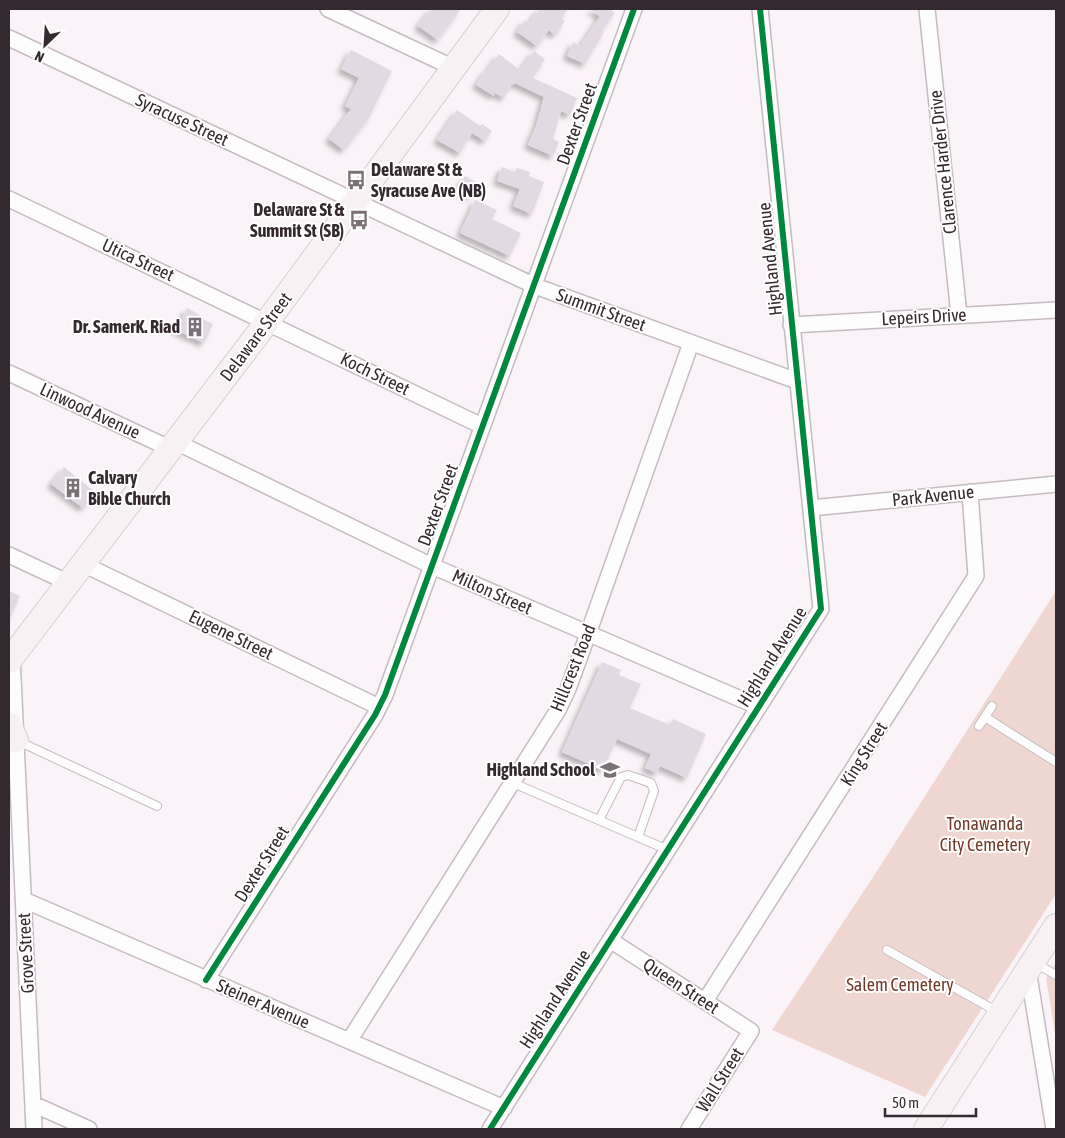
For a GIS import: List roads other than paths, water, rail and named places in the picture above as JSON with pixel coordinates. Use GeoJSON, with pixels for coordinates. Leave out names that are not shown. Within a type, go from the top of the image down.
{"type":"FeatureCollection","features":[{"type":"Feature","properties":{"kind":"main road","name":"Delaware Street"},"geometry":{"type":"LineString","coordinates":[[11,658],[267,322],[497,9]]}},
{"type":"Feature","properties":{"kind":"main road"},"geometry":{"type":"LineString","coordinates":[[926,1129],[1056,926]]}},
{"type":"Feature","properties":{"kind":"street"},"geometry":{"type":"LineString","coordinates":[[328,9],[454,68]]}},
{"type":"Feature","properties":{"kind":"street","name":"Dexter Street"},"geometry":{"type":"LineString","coordinates":[[206,980],[385,694],[535,286],[634,9]]}},
{"type":"Feature","properties":{"kind":"street","name":"Highland Avenue"},"geometry":{"type":"LineString","coordinates":[[490,1129],[821,608],[760,9]]}},
{"type":"Feature","properties":{"kind":"street","name":"Clarence Harder Drive"},"geometry":{"type":"LineString","coordinates":[[927,9],[959,315]]}},
{"type":"Feature","properties":{"kind":"street","name":"Syracuse Street"},"geometry":{"type":"LineString","coordinates":[[9,38],[356,202]]}},
{"type":"Feature","properties":{"kind":"street","name":"Utica Street"},"geometry":{"type":"LineString","coordinates":[[9,199],[267,322]]}},
{"type":"Feature","properties":{"kind":"street","name":"Summit Street"},"geometry":{"type":"LineString","coordinates":[[356,202],[535,286],[797,381]]}},
{"type":"Feature","properties":{"kind":"street","name":"Lepeirs Drive"},"geometry":{"type":"LineString","coordinates":[[791,326],[1056,310]]}},
{"type":"Feature","properties":{"kind":"street","name":"Koch Street"},"geometry":{"type":"LineString","coordinates":[[267,322],[482,426]]}},
{"type":"Feature","properties":{"kind":"street","name":"Hillcrest Road"},"geometry":{"type":"LineString","coordinates":[[349,1041],[558,710],[568,689],[588,634],[691,343]]}},
{"type":"Feature","properties":{"kind":"street","name":"Linwood Avenue"},"geometry":{"type":"LineString","coordinates":[[9,373],[173,446]]}},
{"type":"Feature","properties":{"kind":"street","name":"Milton Street"},"geometry":{"type":"LineString","coordinates":[[173,446],[432,566],[759,707]]}},
{"type":"Feature","properties":{"kind":"street","name":"Park Avenue"},"geometry":{"type":"LineString","coordinates":[[811,508],[1056,484]]}},
{"type":"Feature","properties":{"kind":"street","name":"King Street"},"geometry":{"type":"LineString","coordinates":[[705,1001],[976,576],[970,492]]}},
{"type":"Feature","properties":{"kind":"street"},"geometry":{"type":"LineString","coordinates":[[9,555],[68,583]]}},
{"type":"Feature","properties":{"kind":"street","name":"Eugene Street"},"geometry":{"type":"LineString","coordinates":[[83,564],[379,706]]}},
{"type":"Feature","properties":{"kind":"street","name":"Grove Street"},"geometry":{"type":"LineString","coordinates":[[11,658],[12,732],[24,900],[34,1129]]}},
{"type":"Feature","properties":{"kind":"street","name":"Steiner Avenue"},"geometry":{"type":"LineString","coordinates":[[24,900],[504,1108]]}},
{"type":"Feature","properties":{"kind":"street","name":"Queen Street"},"geometry":{"type":"LineString","coordinates":[[610,940],[751,1031]]}},
{"type":"Feature","properties":{"kind":"street"},"geometry":{"type":"LineString","coordinates":[[1031,966],[1054,1129]]}},
{"type":"Feature","properties":{"kind":"street","name":"Wall Street"},"geometry":{"type":"LineString","coordinates":[[689,1129],[751,1031]]}},
{"type":"Feature","properties":{"kind":"street"},"geometry":{"type":"LineString","coordinates":[[33,1104],[89,1129]]}},
{"type":"Feature","properties":{"kind":"lane"},"geometry":{"type":"LineString","coordinates":[[979,726],[992,706]]}},
{"type":"Feature","properties":{"kind":"lane"},"geometry":{"type":"LineString","coordinates":[[985,717],[1056,762]]}},
{"type":"Feature","properties":{"kind":"lane"},"geometry":{"type":"LineString","coordinates":[[12,732],[157,806]]}},
{"type":"Feature","properties":{"kind":"lane"},"geometry":{"type":"LineString","coordinates":[[599,820],[621,777],[628,774],[651,783],[654,791],[638,837]]}},
{"type":"Feature","properties":{"kind":"lane"},"geometry":{"type":"LineString","coordinates":[[513,782],[668,850]]}},
{"type":"Feature","properties":{"kind":"lane"},"geometry":{"type":"LineString","coordinates":[[887,950],[1000,1013]]}},
{"type":"Feature","properties":{"kind":"lane"},"geometry":{"type":"LineString","coordinates":[[1031,966],[1056,975]]}},
{"type":"Feature","properties":{"kind":"place","name":"Delaware St & Syracuse Ave (NB)"},"geometry":{"type":"Point","coordinates":[356,180]}},
{"type":"Feature","properties":{"kind":"place","name":"Delaware St & Summit St (SB)"},"geometry":{"type":"Point","coordinates":[359,220]}},
{"type":"Feature","properties":{"kind":"place","name":"Dr. SamerK. Riad"},"geometry":{"type":"Point","coordinates":[195,327]}},
{"type":"Feature","properties":{"kind":"place","name":"Calvary Bible Church"},"geometry":{"type":"Point","coordinates":[73,488]}},
{"type":"Feature","properties":{"kind":"place","name":"Highland School"},"geometry":{"type":"Point","coordinates":[610,770]}},
{"type":"Feature","properties":{"kind":"park label","name":"Tonawanda City Cemetery"},"geometry":{"type":"Point","coordinates":[985,834]}},
{"type":"Feature","properties":{"kind":"park label","name":"Salem Cemetery"},"geometry":{"type":"Point","coordinates":[900,985]}}]}
